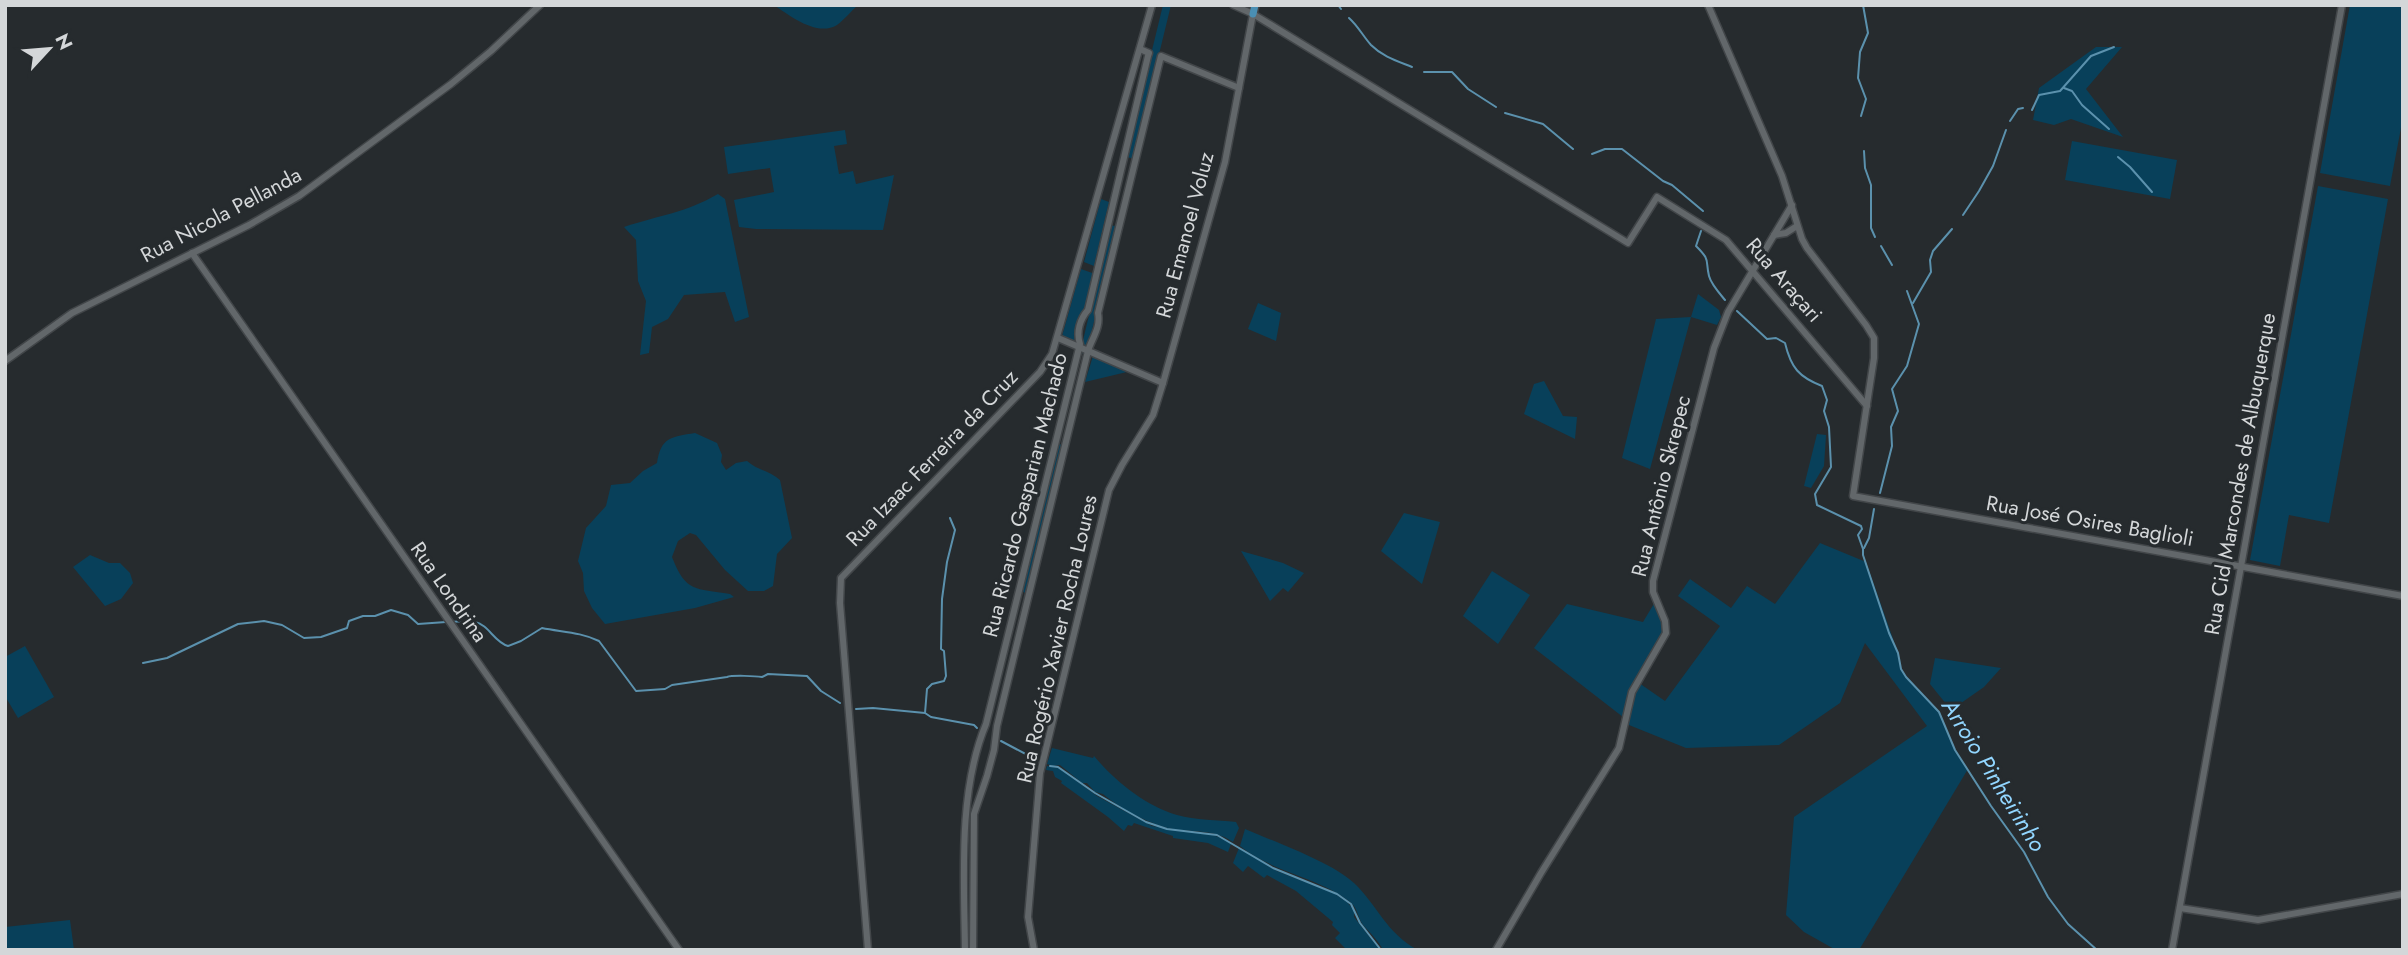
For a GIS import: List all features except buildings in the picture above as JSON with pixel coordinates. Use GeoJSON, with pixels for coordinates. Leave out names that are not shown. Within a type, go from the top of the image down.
{"type":"FeatureCollection","features":[{"type":"Feature","properties":{"kind":"street","name":"Rua Nicola Pellanda"},"geometry":{"type":"LineString","coordinates":[[5,361],[72,313],[268,215],[328,176],[451,84],[540,5]]}},
{"type":"Feature","properties":{"kind":"street","name":"Rua Izaac Ferreira da Cruz"},"geometry":{"type":"LineString","coordinates":[[868,950],[840,603],[841,578],[1040,372],[1052,354],[1152,5]]}},
{"type":"Feature","properties":{"kind":"street"},"geometry":{"type":"LineString","coordinates":[[1233,5],[1254,10]]}},
{"type":"Feature","properties":{"kind":"street"},"geometry":{"type":"LineString","coordinates":[[1708,5],[1782,176],[1802,239],[1874,338],[1867,406]]}},
{"type":"Feature","properties":{"kind":"street","name":"Rua Cid Marcondes de Albuquerque"},"geometry":{"type":"LineString","coordinates":[[2172,950],[2342,5]]}},
{"type":"Feature","properties":{"kind":"street","name":"Rua Emanoel Voluz"},"geometry":{"type":"LineString","coordinates":[[1122,465],[1153,415],[1163,383],[1202,236],[1225,162],[1254,10]]}},
{"type":"Feature","properties":{"kind":"street","name":"Rua Araçari"},"geometry":{"type":"LineString","coordinates":[[1254,10],[1628,243],[1657,197],[1726,240],[1867,406]]}},
{"type":"Feature","properties":{"kind":"street","name":"Rua Ricardo Gasparian Machado"},"geometry":{"type":"LineString","coordinates":[[965,950],[970,773],[986,724],[1075,365],[1079,347],[1077,337],[1082,317],[1088,310],[1149,53],[1140,49]]}},
{"type":"Feature","properties":{"kind":"street","name":"Rua Ricardo Gasparian Machado"},"geometry":{"type":"LineString","coordinates":[[973,950],[974,814],[994,750],[997,726],[1088,351],[1100,320],[1098,313],[1161,57],[1239,88]]}},
{"type":"Feature","properties":{"kind":"street"},"geometry":{"type":"LineString","coordinates":[[1123,162],[1129,162],[1133,168]]}},
{"type":"Feature","properties":{"kind":"street","name":"Rua Antônio Skrepec"},"geometry":{"type":"LineString","coordinates":[[1496,950],[1619,748],[1632,692],[1665,637],[1665,621],[1654,596],[1653,581],[1714,348],[1728,312],[1792,205]]}},
{"type":"Feature","properties":{"kind":"street"},"geometry":{"type":"LineString","coordinates":[[1110,217],[1115,222],[1121,221]]}},
{"type":"Feature","properties":{"kind":"street"},"geometry":{"type":"LineString","coordinates":[[1774,235],[1786,233],[1797,226]]}},
{"type":"Feature","properties":{"kind":"street"},"geometry":{"type":"LineString","coordinates":[[1786,233],[1802,239]]}},
{"type":"Feature","properties":{"kind":"street","name":"Rua Londrina"},"geometry":{"type":"LineString","coordinates":[[192,253],[680,950]]}},
{"type":"Feature","properties":{"kind":"street"},"geometry":{"type":"LineString","coordinates":[[1058,338],[1163,383]]}},
{"type":"Feature","properties":{"kind":"street"},"geometry":{"type":"LineString","coordinates":[[1075,365],[1084,369]]}},
{"type":"Feature","properties":{"kind":"street"},"geometry":{"type":"LineString","coordinates":[[1853,388],[1864,385],[1871,377]]}},
{"type":"Feature","properties":{"kind":"street","name":"Rua José Osires Baglioli"},"geometry":{"type":"LineString","coordinates":[[1867,406],[1853,496],[2403,596]]}},
{"type":"Feature","properties":{"kind":"street","name":"Rua Rogério Xavier Rocha Loures"},"geometry":{"type":"LineString","coordinates":[[1034,950],[1028,917],[1043,763],[1109,490],[1122,465]]}},
{"type":"Feature","properties":{"kind":"street"},"geometry":{"type":"LineString","coordinates":[[2180,908],[2258,920],[2403,894]]}},
{"type":"Feature","properties":{"kind":"shaded area"},"geometry":{"type":"Polygon","coordinates":[[[774,5],[858,5],[837,25],[821,28],[804,24],[774,5]]]}},
{"type":"Feature","properties":{"kind":"shaded area"},"geometry":{"type":"Polygon","coordinates":[[[1163,5],[1171,5],[1133,161],[1126,157],[1163,5]]]}},
{"type":"Feature","properties":{"kind":"shaded area"},"geometry":{"type":"Polygon","coordinates":[[[2350,5],[2403,5],[2403,117],[2390,186],[2320,173],[2350,5]]]}},
{"type":"Feature","properties":{"kind":"shaded area"},"geometry":{"type":"Polygon","coordinates":[[[2096,47],[2122,47],[2086,89],[2123,137],[2071,119],[2054,125],[2033,120],[2039,88],[2096,47]]]}},
{"type":"Feature","properties":{"kind":"shaded area"},"geometry":{"type":"Polygon","coordinates":[[[845,130],[847,144],[834,146],[839,174],[853,171],[856,184],[894,175],[883,230],[739,227],[734,200],[774,192],[770,168],[728,174],[724,147],[845,130]]]}},
{"type":"Feature","properties":{"kind":"shaded area"},"geometry":{"type":"Polygon","coordinates":[[[2072,141],[2177,160],[2170,199],[2065,180],[2072,141]]]}},
{"type":"Feature","properties":{"kind":"shaded area"},"geometry":{"type":"Polygon","coordinates":[[[2318,186],[2388,199],[2329,523],[2289,515],[2280,566],[2250,560],[2318,186]]]}},
{"type":"Feature","properties":{"kind":"shaded area"},"geometry":{"type":"Polygon","coordinates":[[[718,194],[725,199],[749,317],[735,322],[725,292],[684,295],[668,319],[652,327],[649,353],[640,355],[646,301],[638,281],[636,240],[624,227],[683,210],[718,194]]]}},
{"type":"Feature","properties":{"kind":"shaded area"},"geometry":{"type":"Polygon","coordinates":[[[1101,199],[1109,202],[1094,266],[1084,262],[1101,199]]]}},
{"type":"Feature","properties":{"kind":"shaded area"},"geometry":{"type":"Polygon","coordinates":[[[1111,223],[1113,226],[1118,225],[1086,354],[1080,353],[1111,223]]]}},
{"type":"Feature","properties":{"kind":"shaded area"},"geometry":{"type":"Polygon","coordinates":[[[1081,269],[1095,274],[1074,341],[1062,336],[1081,269]]]}},
{"type":"Feature","properties":{"kind":"shaded area"},"geometry":{"type":"Polygon","coordinates":[[[1698,294],[1719,310],[1721,317],[1717,325],[1691,317],[1698,294]]]}},
{"type":"Feature","properties":{"kind":"shaded area"},"geometry":{"type":"Polygon","coordinates":[[[1258,303],[1281,313],[1276,341],[1248,329],[1258,303]]]}},
{"type":"Feature","properties":{"kind":"shaded area"},"geometry":{"type":"Polygon","coordinates":[[[1691,317],[1650,469],[1622,458],[1656,319],[1691,317]]]}},
{"type":"Feature","properties":{"kind":"shaded area"},"geometry":{"type":"Polygon","coordinates":[[[1093,356],[1131,371],[1085,382],[1093,356]]]}},
{"type":"Feature","properties":{"kind":"shaded area"},"geometry":{"type":"Polygon","coordinates":[[[1544,381],[1563,416],[1577,417],[1575,439],[1524,414],[1534,384],[1544,381]]]}},
{"type":"Feature","properties":{"kind":"shaded area"},"geometry":{"type":"Polygon","coordinates":[[[695,433],[717,443],[722,455],[721,462],[726,470],[736,463],[747,461],[780,480],[792,538],[777,554],[773,586],[764,591],[748,591],[725,570],[696,535],[690,533],[678,541],[672,557],[682,577],[693,587],[734,597],[695,608],[605,624],[592,608],[584,591],[583,573],[578,561],[586,528],[606,506],[611,485],[630,483],[657,463],[664,443],[695,433]]]}},
{"type":"Feature","properties":{"kind":"shaded area"},"geometry":{"type":"Polygon","coordinates":[[[1817,434],[1826,435],[1824,466],[1811,488],[1804,486],[1817,434]]]}},
{"type":"Feature","properties":{"kind":"shaded area"},"geometry":{"type":"Polygon","coordinates":[[[1058,444],[1063,445],[1025,593],[1021,590],[1058,444]]]}},
{"type":"Feature","properties":{"kind":"shaded area"},"geometry":{"type":"Polygon","coordinates":[[[1404,513],[1440,522],[1422,584],[1381,551],[1404,513]]]}},
{"type":"Feature","properties":{"kind":"shaded area"},"geometry":{"type":"Polygon","coordinates":[[[1820,543],[1866,562],[1898,653],[1901,669],[1906,678],[1939,712],[1955,750],[1968,769],[1859,950],[1836,950],[1804,932],[1786,915],[1794,817],[1927,726],[1865,643],[1840,703],[1779,745],[1686,748],[1624,723],[1629,701],[1639,683],[1665,701],[1720,626],[1678,596],[1690,579],[1731,608],[1747,586],[1775,604],[1820,543]]]}},
{"type":"Feature","properties":{"kind":"shaded area"},"geometry":{"type":"Polygon","coordinates":[[[1241,551],[1283,563],[1304,573],[1288,592],[1283,588],[1270,601],[1241,551]]]}},
{"type":"Feature","properties":{"kind":"shaded area"},"geometry":{"type":"Polygon","coordinates":[[[90,555],[109,563],[120,563],[130,573],[133,583],[121,599],[105,606],[73,567],[90,555]]]}},
{"type":"Feature","properties":{"kind":"shaded area"},"geometry":{"type":"Polygon","coordinates":[[[1492,571],[1530,595],[1498,644],[1463,616],[1492,571]]]}},
{"type":"Feature","properties":{"kind":"shaded area"},"geometry":{"type":"Polygon","coordinates":[[[1655,602],[1666,632],[1629,690],[1623,717],[1534,648],[1567,604],[1643,622],[1655,602]]]}},
{"type":"Feature","properties":{"kind":"shaded area"},"geometry":{"type":"Polygon","coordinates":[[[25,646],[54,697],[18,718],[5,696],[5,657],[25,646]]]}},
{"type":"Feature","properties":{"kind":"shaded area"},"geometry":{"type":"Polygon","coordinates":[[[1935,658],[2001,668],[1984,687],[1951,710],[1930,684],[1935,658]]]}},
{"type":"Feature","properties":{"kind":"shaded area"},"geometry":{"type":"Polygon","coordinates":[[[1052,748],[1093,758],[1094,756],[1131,791],[1165,811],[1192,818],[1236,822],[1239,828],[1233,842],[1217,834],[1164,827],[1132,814],[1103,794],[1095,792],[1087,783],[1082,783],[1060,765],[1047,764],[1052,748]]]}},
{"type":"Feature","properties":{"kind":"shaded area"},"geometry":{"type":"Polygon","coordinates":[[[1047,766],[1059,768],[1097,796],[1152,826],[1224,839],[1231,844],[1228,852],[1208,843],[1173,838],[1134,823],[1132,826],[1128,825],[1124,831],[1061,783],[1053,771],[1046,770],[1047,766]]]}},
{"type":"Feature","properties":{"kind":"shaded area"},"geometry":{"type":"Polygon","coordinates":[[[1245,829],[1302,853],[1344,875],[1362,892],[1398,936],[1418,950],[1383,950],[1363,925],[1350,902],[1324,886],[1266,862],[1240,846],[1245,829]]]}},
{"type":"Feature","properties":{"kind":"shaded area"},"geometry":{"type":"Polygon","coordinates":[[[1239,848],[1277,871],[1334,893],[1347,902],[1354,910],[1354,917],[1380,950],[1347,950],[1335,938],[1340,933],[1332,925],[1333,922],[1296,891],[1267,875],[1264,878],[1248,866],[1243,872],[1233,863],[1239,848]]]}},
{"type":"Feature","properties":{"kind":"shaded area"},"geometry":{"type":"Polygon","coordinates":[[[70,920],[74,950],[5,950],[5,927],[70,920]]]}},
{"type":"Feature","properties":{"kind":"waterway","name":"Arroio Pinheirinho"},"geometry":{"type":"LineString","coordinates":[[1338,5],[1341,9]]}},
{"type":"Feature","properties":{"kind":"waterway"},"geometry":{"type":"LineString","coordinates":[[1861,116],[1866,99],[1858,78],[1860,52],[1868,33],[1863,5]]}},
{"type":"Feature","properties":{"kind":"waterway","name":"Arroio Pinheirinho"},"geometry":{"type":"LineString","coordinates":[[1349,18],[1376,49],[1412,67]]}},
{"type":"Feature","properties":{"kind":"waterway"},"geometry":{"type":"LineString","coordinates":[[2032,110],[2039,95],[2060,91],[2091,56],[2114,47]]}},
{"type":"Feature","properties":{"kind":"waterway","name":"Arroio Pinheirinho"},"geometry":{"type":"LineString","coordinates":[[1424,72],[1452,72],[1468,89],[1496,107]]}},
{"type":"Feature","properties":{"kind":"waterway"},"geometry":{"type":"LineString","coordinates":[[2064,88],[2072,91],[2082,105],[2109,129]]}},
{"type":"Feature","properties":{"kind":"waterway"},"geometry":{"type":"LineString","coordinates":[[2010,121],[2018,109],[2023,108]]}},
{"type":"Feature","properties":{"kind":"waterway","name":"Arroio Pinheirinho"},"geometry":{"type":"LineString","coordinates":[[1505,113],[1543,124],[1573,149]]}},
{"type":"Feature","properties":{"kind":"waterway"},"geometry":{"type":"LineString","coordinates":[[1963,215],[1993,166],[2006,130]]}},
{"type":"Feature","properties":{"kind":"waterway","name":"Arroio Pinheirinho"},"geometry":{"type":"LineString","coordinates":[[1592,154],[1605,149],[1622,149],[1703,211]]}},
{"type":"Feature","properties":{"kind":"waterway"},"geometry":{"type":"LineString","coordinates":[[1864,151],[1865,168],[1871,185],[1871,228],[1875,237]]}},
{"type":"Feature","properties":{"kind":"waterway"},"geometry":{"type":"LineString","coordinates":[[2118,157],[2152,192]]}},
{"type":"Feature","properties":{"kind":"waterway"},"geometry":{"type":"LineString","coordinates":[[1913,303],[1931,272],[1930,260],[1933,251],[1952,229]]}},
{"type":"Feature","properties":{"kind":"waterway","name":"Arroio Pinheirinho"},"geometry":{"type":"LineString","coordinates":[[1701,231],[1696,246],[1706,258],[1709,276],[1725,300]]}},
{"type":"Feature","properties":{"kind":"waterway"},"geometry":{"type":"LineString","coordinates":[[1881,246],[1892,265]]}},
{"type":"Feature","properties":{"kind":"waterway"},"geometry":{"type":"LineString","coordinates":[[1880,493],[1892,446],[1891,427],[1898,411],[1892,389],[1907,366],[1919,324],[1907,291]]}},
{"type":"Feature","properties":{"kind":"waterway","name":"Arroio Pinheirinho"},"geometry":{"type":"LineString","coordinates":[[1737,311],[1767,339],[1776,338],[1785,343],[1797,370],[1807,379],[1822,386],[1827,400],[1824,411],[1829,427],[1831,467],[1815,494],[1817,505],[1861,526],[1858,535],[1863,555],[1898,653],[1901,669],[1939,712],[1955,750],[2024,852],[2048,897],[2068,924],[2097,950]]}},
{"type":"Feature","properties":{"kind":"waterway"},"geometry":{"type":"LineString","coordinates":[[1864,548],[1869,538],[1874,509]]}},
{"type":"Feature","properties":{"kind":"waterway"},"geometry":{"type":"LineString","coordinates":[[925,713],[927,689],[932,684],[944,681],[946,676],[944,651],[941,649],[942,599],[955,530],[950,518]]}},
{"type":"Feature","properties":{"kind":"waterway"},"geometry":{"type":"LineString","coordinates":[[143,663],[167,658],[238,624],[264,621],[282,625],[304,638],[321,637],[347,628],[349,621],[391,610],[408,615],[418,624],[446,622]]}},
{"type":"Feature","properties":{"kind":"waterway"},"geometry":{"type":"LineString","coordinates":[[451,622],[469,621],[480,624],[508,646],[542,628],[592,638],[599,641],[636,691],[665,689],[672,685],[734,676],[807,676],[821,691],[840,703]]}},
{"type":"Feature","properties":{"kind":"waterway"},"geometry":{"type":"LineString","coordinates":[[856,709],[925,713],[931,717],[974,725],[977,728]]}},
{"type":"Feature","properties":{"kind":"waterway"},"geometry":{"type":"LineString","coordinates":[[1001,741],[1035,759]]}},
{"type":"Feature","properties":{"kind":"waterway"},"geometry":{"type":"LineString","coordinates":[[1050,766],[1058,767],[1095,793],[1146,822],[1167,829],[1217,835],[1273,868],[1337,894],[1351,904],[1360,923],[1381,950]]}}]}
